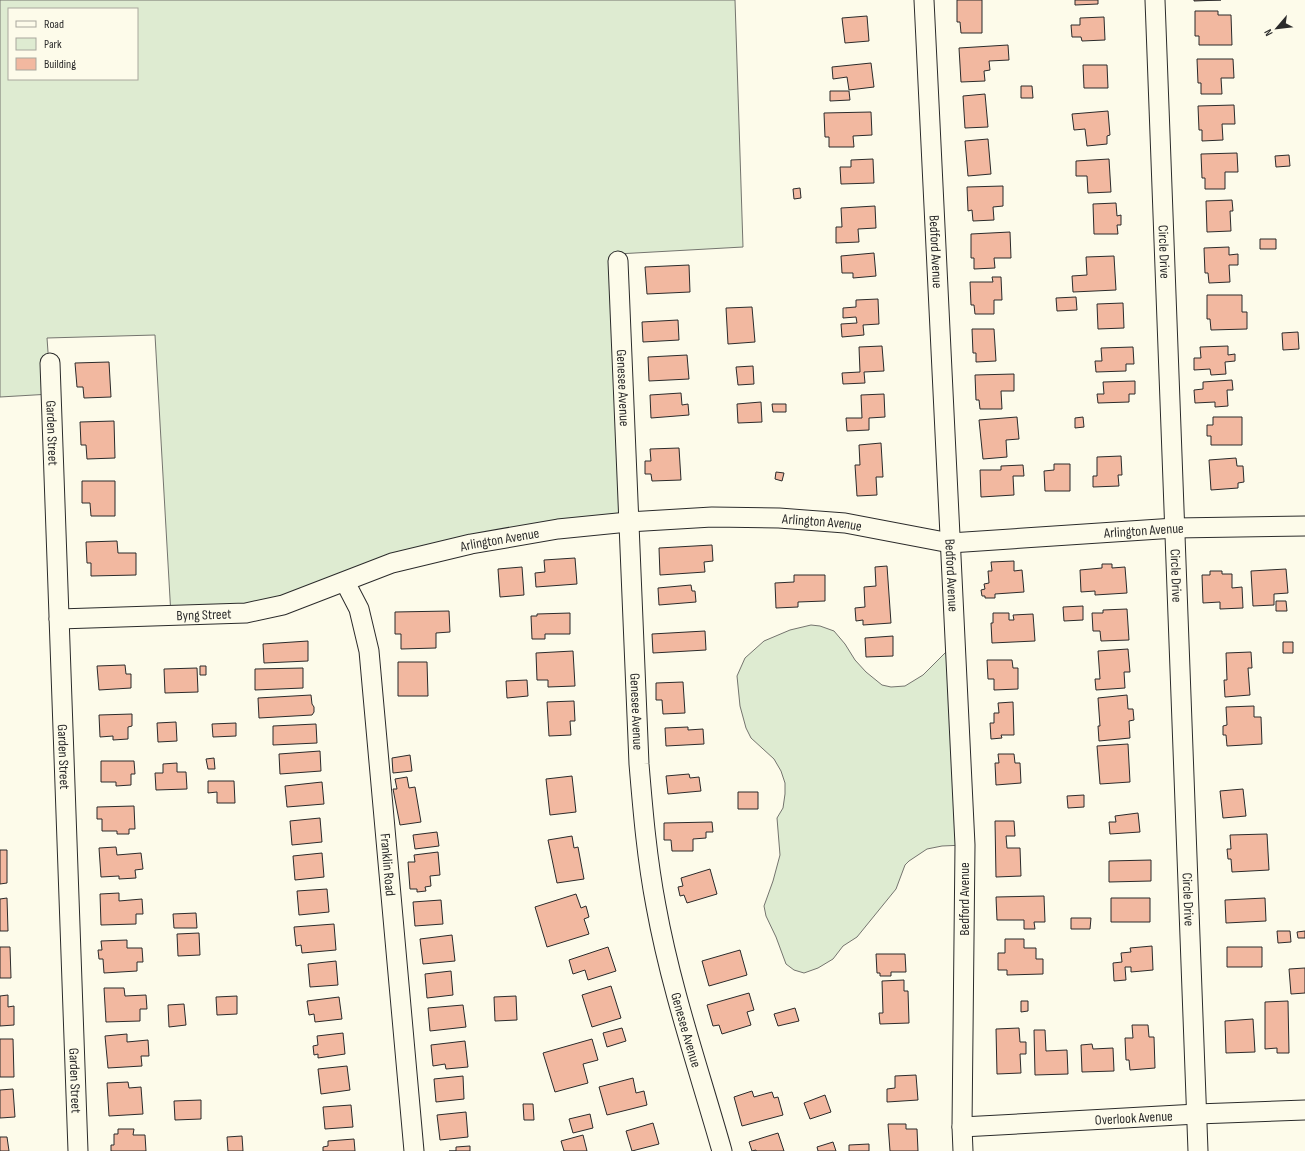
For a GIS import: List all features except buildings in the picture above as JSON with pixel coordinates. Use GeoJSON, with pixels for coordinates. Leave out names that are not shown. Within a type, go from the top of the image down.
{"type":"FeatureCollection","features":[{"type":"Feature","properties":{"kind":"street","name":"Bedford Avenue"},"geometry":{"type":"LineString","coordinates":[[924,0],[965,844],[963,1151]]}},
{"type":"Feature","properties":{"kind":"street","name":"Circle Drive"},"geometry":{"type":"LineString","coordinates":[[1155,0],[1198,1151]]}},
{"type":"Feature","properties":{"kind":"street","name":"Genesee Avenue"},"geometry":{"type":"LineString","coordinates":[[618,262],[639,764],[644,829],[654,898],[672,980],[722,1151]]}},
{"type":"Feature","properties":{"kind":"street","name":"Garden Street"},"geometry":{"type":"LineString","coordinates":[[50,363],[78,1151]]}},
{"type":"Feature","properties":{"kind":"street","name":"Arlington Avenue"},"geometry":{"type":"LineString","coordinates":[[345,582],[392,564],[471,544],[558,529],[628,522],[712,518],[778,518],[845,522],[950,542],[1175,528],[1305,526]]}},
{"type":"Feature","properties":{"kind":"street","name":"Byng Street"},"geometry":{"type":"LineString","coordinates":[[59,620],[246,613],[283,605],[345,582]]}},
{"type":"Feature","properties":{"kind":"street","name":"Franklin Road"},"geometry":{"type":"LineString","coordinates":[[345,582],[359,609],[369,651],[414,1151]]}},
{"type":"Feature","properties":{"kind":"street","name":"Overlook Avenue"},"geometry":{"type":"LineString","coordinates":[[962,1127],[1197,1114],[1305,1110]]}},
{"type":"Feature","properties":{"kind":"green space"},"geometry":{"type":"Polygon","coordinates":[[[0,0],[735,0],[743,247],[617,254],[628,522],[471,544],[283,605],[171,616],[155,335],[47,338],[51,394],[0,397],[0,0]]]}},
{"type":"Feature","properties":{"kind":"green space"},"geometry":{"type":"Polygon","coordinates":[[[811,625],[820,626],[834,631],[845,644],[855,660],[866,672],[882,685],[891,687],[905,686],[923,675],[955,643],[965,845],[942,846],[927,849],[909,861],[905,865],[896,889],[857,937],[843,946],[833,959],[818,968],[804,973],[794,970],[786,964],[766,916],[764,906],[780,855],[777,818],[783,808],[785,783],[781,771],[774,759],[751,738],[746,728],[740,706],[737,676],[745,658],[764,641],[790,630],[811,625]]]}}]}
